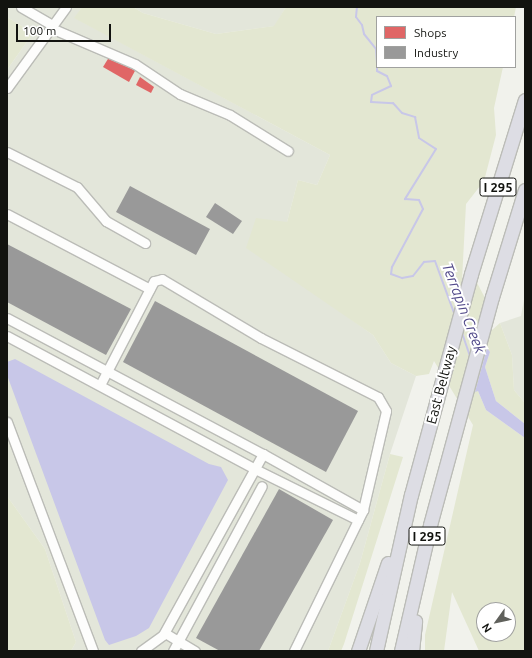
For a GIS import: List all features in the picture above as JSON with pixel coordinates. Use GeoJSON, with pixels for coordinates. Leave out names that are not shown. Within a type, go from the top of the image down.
{"type":"FeatureCollection","features":[{"type":"Feature","properties":{"kind":"highway","name":"East Beltway"},"geometry":{"type":"LineString","coordinates":[[376,651],[411,495],[437,397],[471,274],[525,100]]}},
{"type":"Feature","properties":{"kind":"highway","name":"East Beltway"},"geometry":{"type":"LineString","coordinates":[[401,651],[421,565],[458,422],[492,297],[525,190]]}},
{"type":"Feature","properties":{"kind":"highway"},"geometry":{"type":"LineString","coordinates":[[358,651],[411,495]]}},
{"type":"Feature","properties":{"kind":"highway"},"geometry":{"type":"LineString","coordinates":[[412,651],[421,565]]}},
{"type":"Feature","properties":{"kind":"street"},"geometry":{"type":"LineString","coordinates":[[21,7],[51,26],[135,64],[180,94],[230,115],[288,151]]}},
{"type":"Feature","properties":{"kind":"street"},"geometry":{"type":"LineString","coordinates":[[7,88],[66,7]]}},
{"type":"Feature","properties":{"kind":"street"},"geometry":{"type":"LineString","coordinates":[[7,152],[78,187],[106,221],[145,243]]}},
{"type":"Feature","properties":{"kind":"street"},"geometry":{"type":"LineString","coordinates":[[7,214],[150,289]]}},
{"type":"Feature","properties":{"kind":"street"},"geometry":{"type":"LineString","coordinates":[[100,385],[154,281],[162,279],[261,338],[378,397],[386,411],[363,510],[294,651]]}},
{"type":"Feature","properties":{"kind":"street"},"geometry":{"type":"LineString","coordinates":[[8,321],[107,371],[263,454],[363,510]]}},
{"type":"Feature","properties":{"kind":"street"},"geometry":{"type":"LineString","coordinates":[[7,336],[255,469],[358,520]]}},
{"type":"Feature","properties":{"kind":"street"},"geometry":{"type":"LineString","coordinates":[[7,422],[93,651]]}},
{"type":"Feature","properties":{"kind":"street"},"geometry":{"type":"LineString","coordinates":[[141,651],[151,646],[164,633],[263,454]]}},
{"type":"Feature","properties":{"kind":"street"},"geometry":{"type":"LineString","coordinates":[[173,651],[262,486]]}},
{"type":"Feature","properties":{"kind":"street"},"geometry":{"type":"LineString","coordinates":[[230,516],[243,523]]}},
{"type":"Feature","properties":{"kind":"street"},"geometry":{"type":"LineString","coordinates":[[188,590],[202,598]]}},
{"type":"Feature","properties":{"kind":"street"},"geometry":{"type":"LineString","coordinates":[[164,633],[195,651]]}},
{"type":"Feature","properties":{"kind":"shaded area"},"geometry":{"type":"Polygon","coordinates":[[[7,7],[82,7],[75,18],[330,155],[317,185],[298,180],[287,222],[321,298],[373,335],[391,363],[416,376],[390,454],[360,563],[328,651],[71,651],[76,642],[45,549],[7,496],[7,70],[33,33],[7,17],[7,7]]]}},
{"type":"Feature","properties":{"kind":"shaded area"},"geometry":{"type":"Polygon","coordinates":[[[133,7],[286,7],[275,26],[216,34],[143,13],[133,7]]]}},
{"type":"Feature","properties":{"kind":"shaded area"},"geometry":{"type":"Polygon","coordinates":[[[525,294],[525,403],[514,390],[512,355],[500,323],[521,316],[525,294]]]}},
{"type":"Feature","properties":{"kind":"green space"},"geometry":{"type":"Polygon","coordinates":[[[82,7],[133,7],[143,13],[216,34],[274,26],[286,7],[516,7],[514,16],[376,16],[376,68],[503,68],[494,108],[496,135],[484,181],[466,204],[462,280],[475,279],[484,296],[492,330],[500,323],[512,355],[514,390],[525,403],[525,424],[496,401],[485,367],[490,352],[487,349],[478,391],[486,410],[525,438],[525,651],[479,651],[452,592],[444,651],[425,651],[425,635],[473,425],[434,361],[429,374],[416,376],[391,363],[373,335],[246,248],[256,218],[287,222],[298,180],[317,185],[330,155],[74,18],[82,7]]]}},
{"type":"Feature","properties":{"kind":"green space"},"geometry":{"type":"Polygon","coordinates":[[[7,17],[33,33],[7,70],[7,17]]]}},
{"type":"Feature","properties":{"kind":"green space"},"geometry":{"type":"Polygon","coordinates":[[[390,454],[403,457],[344,644],[341,651],[328,651],[360,563],[390,454]]]}},
{"type":"Feature","properties":{"kind":"green space"},"geometry":{"type":"Polygon","coordinates":[[[7,496],[45,549],[76,642],[71,651],[7,651],[7,496]]]}},
{"type":"Feature","properties":{"kind":"water"},"geometry":{"type":"Polygon","coordinates":[[[487,348],[490,352],[485,367],[496,401],[525,424],[525,438],[486,410],[478,391],[475,392],[487,348]]]}},
{"type":"Feature","properties":{"kind":"water"},"geometry":{"type":"Polygon","coordinates":[[[15,359],[209,464],[221,467],[228,480],[149,628],[136,636],[109,645],[105,640],[7,375],[7,362],[15,359]]]}},
{"type":"Feature","properties":{"kind":"building: Shops"},"geometry":{"type":"Polygon","coordinates":[[[111,54],[136,69],[129,82],[103,67],[111,54]]]}},
{"type":"Feature","properties":{"kind":"building: Shops"},"geometry":{"type":"Polygon","coordinates":[[[140,77],[154,87],[151,93],[136,85],[140,77]]]}},
{"type":"Feature","properties":{"kind":"building: Industry"},"geometry":{"type":"Polygon","coordinates":[[[130,186],[210,229],[196,255],[116,212],[130,186]]]}},
{"type":"Feature","properties":{"kind":"building: Industry"},"geometry":{"type":"Polygon","coordinates":[[[215,203],[242,221],[233,234],[206,217],[215,203]]]}},
{"type":"Feature","properties":{"kind":"building: Industry"},"geometry":{"type":"Polygon","coordinates":[[[7,244],[131,309],[106,355],[7,302],[7,244]]]}},
{"type":"Feature","properties":{"kind":"building: Industry"},"geometry":{"type":"Polygon","coordinates":[[[155,301],[358,411],[326,472],[123,362],[155,301]]]}},
{"type":"Feature","properties":{"kind":"building: Industry"},"geometry":{"type":"Polygon","coordinates":[[[279,489],[333,520],[259,651],[220,651],[196,638],[279,489]]]}},
{"type":"Feature","properties":{"kind":"waterway","name":"Terrapin Creek"},"geometry":{"type":"LineString","coordinates":[[357,7],[356,17],[362,25],[364,34],[376,49]]}},
{"type":"Feature","properties":{"kind":"waterway","name":"Terrapin Creek"},"geometry":{"type":"LineString","coordinates":[[377,68],[377,71],[387,76],[391,86],[372,95],[371,102],[393,103],[402,113],[415,117],[419,138],[436,149],[405,199],[419,200],[423,209],[392,267],[391,274],[402,278],[413,276],[424,262],[435,261],[454,313]]}},
{"type":"Feature","properties":{"kind":"waterway","name":"Terrapin Creek"},"geometry":{"type":"LineString","coordinates":[[461,330],[470,356]]}}]}
